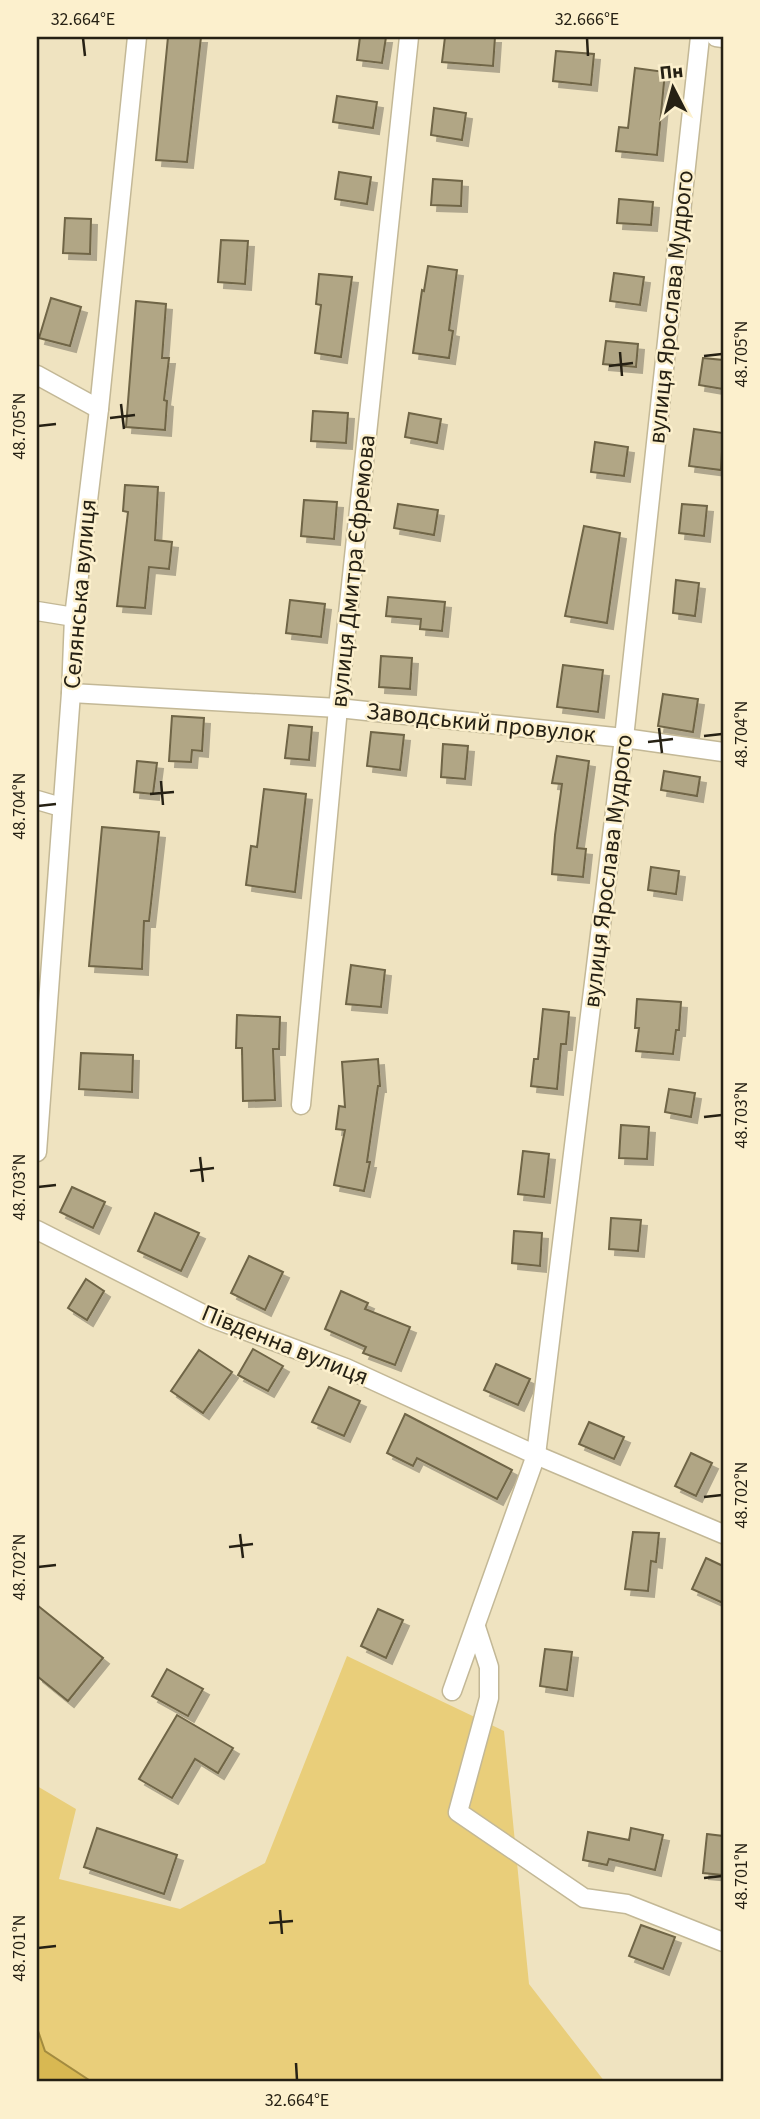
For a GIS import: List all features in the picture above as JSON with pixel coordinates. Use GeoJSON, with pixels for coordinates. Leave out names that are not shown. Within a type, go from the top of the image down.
{"type":"FeatureCollection","features":[{"type":"Feature","properties":{"kind":"street","name":"Селянська вулиця"},"geometry":{"type":"LineString","coordinates":[[37,1152],[71,693],[74,617],[99,409],[137,37]]}},
{"type":"Feature","properties":{"kind":"street","name":"вулиця Дмитра Єфремова"},"geometry":{"type":"LineString","coordinates":[[301,1105],[338,708],[409,37]]}},
{"type":"Feature","properties":{"kind":"street","name":"вулиця Ярослава Мудрого"},"geometry":{"type":"LineString","coordinates":[[452,1691],[536,1455],[624,738],[700,37]]}},
{"type":"Feature","properties":{"kind":"street"},"geometry":{"type":"LineString","coordinates":[[716,37],[723,37]]}},
{"type":"Feature","properties":{"kind":"street"},"geometry":{"type":"LineString","coordinates":[[37,374],[99,409]]}},
{"type":"Feature","properties":{"kind":"street"},"geometry":{"type":"LineString","coordinates":[[37,611],[74,617]]}},
{"type":"Feature","properties":{"kind":"street","name":"Заводський провулок"},"geometry":{"type":"LineString","coordinates":[[71,693],[338,708],[624,738],[723,752]]}},
{"type":"Feature","properties":{"kind":"street"},"geometry":{"type":"LineString","coordinates":[[37,800],[61,807]]}},
{"type":"Feature","properties":{"kind":"street","name":"Південна вулиця"},"geometry":{"type":"LineString","coordinates":[[37,1230],[209,1317],[346,1368],[536,1455],[723,1534]]}},
{"type":"Feature","properties":{"kind":"street"},"geometry":{"type":"LineString","coordinates":[[476,1627],[489,1667],[489,1698],[458,1812],[584,1898],[627,1904],[723,1942]]}},
{"type":"Feature","properties":{"kind":"shaded area"},"geometry":{"type":"Polygon","coordinates":[[[347,1656],[504,1731],[529,1984],[605,2082],[92,2082],[45,2051],[37,2028],[37,1786],[76,1809],[59,1879],[180,1909],[265,1863],[347,1656]]]}},
{"type":"Feature","properties":{"kind":"shaded area"},"geometry":{"type":"Polygon","coordinates":[[[37,2028],[45,2051],[92,2082],[37,2082],[37,2028]]]}},
{"type":"Feature","properties":{"kind":"building"},"geometry":{"type":"Polygon","coordinates":[[[168,37],[201,37],[187,162],[156,160],[168,37]]]}},
{"type":"Feature","properties":{"kind":"building"},"geometry":{"type":"Polygon","coordinates":[[[360,37],[386,37],[382,63],[357,60],[360,37]]]}},
{"type":"Feature","properties":{"kind":"building"},"geometry":{"type":"Polygon","coordinates":[[[445,37],[495,37],[493,66],[442,62],[445,37]]]}},
{"type":"Feature","properties":{"kind":"building"},"geometry":{"type":"Polygon","coordinates":[[[556,51],[594,54],[591,85],[553,81],[556,51]]]}},
{"type":"Feature","properties":{"kind":"building"},"geometry":{"type":"Polygon","coordinates":[[[635,68],[665,72],[657,155],[616,151],[619,127],[628,128],[635,68]]]}},
{"type":"Feature","properties":{"kind":"building"},"geometry":{"type":"Polygon","coordinates":[[[337,96],[377,102],[373,128],[333,122],[337,96]]]}},
{"type":"Feature","properties":{"kind":"building"},"geometry":{"type":"Polygon","coordinates":[[[434,108],[466,113],[462,140],[431,135],[434,108]]]}},
{"type":"Feature","properties":{"kind":"building"},"geometry":{"type":"Polygon","coordinates":[[[339,172],[371,177],[367,204],[335,199],[339,172]]]}},
{"type":"Feature","properties":{"kind":"building"},"geometry":{"type":"Polygon","coordinates":[[[433,179],[462,181],[461,206],[431,205],[433,179]]]}},
{"type":"Feature","properties":{"kind":"building"},"geometry":{"type":"Polygon","coordinates":[[[619,199],[653,202],[651,225],[617,223],[619,199]]]}},
{"type":"Feature","properties":{"kind":"building"},"geometry":{"type":"Polygon","coordinates":[[[65,218],[91,219],[90,254],[63,253],[65,218]]]}},
{"type":"Feature","properties":{"kind":"building"},"geometry":{"type":"Polygon","coordinates":[[[221,240],[248,241],[245,284],[218,282],[221,240]]]}},
{"type":"Feature","properties":{"kind":"building"},"geometry":{"type":"Polygon","coordinates":[[[428,266],[457,270],[449,330],[453,331],[449,358],[413,353],[428,266]]]}},
{"type":"Feature","properties":{"kind":"building"},"geometry":{"type":"Polygon","coordinates":[[[614,273],[644,277],[640,305],[610,301],[614,273]]]}},
{"type":"Feature","properties":{"kind":"building"},"geometry":{"type":"Polygon","coordinates":[[[319,274],[352,277],[341,357],[315,353],[321,305],[316,304],[319,274]]]}},
{"type":"Feature","properties":{"kind":"building"},"geometry":{"type":"Polygon","coordinates":[[[51,298],[81,307],[70,346],[39,338],[51,298]]]}},
{"type":"Feature","properties":{"kind":"building"},"geometry":{"type":"Polygon","coordinates":[[[136,301],[166,304],[162,358],[169,358],[164,400],[167,401],[165,430],[126,427],[136,301]]]}},
{"type":"Feature","properties":{"kind":"building"},"geometry":{"type":"Polygon","coordinates":[[[606,341],[638,344],[636,367],[603,364],[606,341]]]}},
{"type":"Feature","properties":{"kind":"building"},"geometry":{"type":"Polygon","coordinates":[[[703,358],[723,360],[723,389],[699,385],[703,358]]]}},
{"type":"Feature","properties":{"kind":"building"},"geometry":{"type":"Polygon","coordinates":[[[313,411],[348,413],[346,443],[311,441],[313,411]]]}},
{"type":"Feature","properties":{"kind":"building"},"geometry":{"type":"Polygon","coordinates":[[[409,413],[441,419],[437,443],[405,437],[409,413]]]}},
{"type":"Feature","properties":{"kind":"building"},"geometry":{"type":"Polygon","coordinates":[[[694,429],[723,433],[721,470],[689,466],[694,429]]]}},
{"type":"Feature","properties":{"kind":"building"},"geometry":{"type":"Polygon","coordinates":[[[595,442],[628,447],[624,476],[591,472],[595,442]]]}},
{"type":"Feature","properties":{"kind":"building"},"geometry":{"type":"Polygon","coordinates":[[[125,485],[158,487],[155,540],[172,542],[169,569],[149,567],[145,608],[117,606],[128,512],[123,511],[125,485]]]}},
{"type":"Feature","properties":{"kind":"building"},"geometry":{"type":"Polygon","coordinates":[[[304,500],[337,502],[334,539],[301,536],[304,500]]]}},
{"type":"Feature","properties":{"kind":"building"},"geometry":{"type":"Polygon","coordinates":[[[398,504],[438,510],[434,535],[394,528],[398,504]]]}},
{"type":"Feature","properties":{"kind":"building"},"geometry":{"type":"Polygon","coordinates":[[[682,504],[707,506],[704,536],[679,533],[682,504]]]}},
{"type":"Feature","properties":{"kind":"building"},"geometry":{"type":"Polygon","coordinates":[[[584,526],[620,533],[607,623],[565,616],[584,526]]]}},
{"type":"Feature","properties":{"kind":"building"},"geometry":{"type":"Polygon","coordinates":[[[676,580],[699,583],[695,616],[673,613],[676,580]]]}},
{"type":"Feature","properties":{"kind":"building"},"geometry":{"type":"Polygon","coordinates":[[[388,597],[445,602],[442,631],[420,629],[421,619],[386,616],[388,597]]]}},
{"type":"Feature","properties":{"kind":"building"},"geometry":{"type":"Polygon","coordinates":[[[290,600],[325,604],[321,637],[286,633],[290,600]]]}},
{"type":"Feature","properties":{"kind":"building"},"geometry":{"type":"Polygon","coordinates":[[[381,656],[412,658],[410,689],[379,687],[381,656]]]}},
{"type":"Feature","properties":{"kind":"building"},"geometry":{"type":"Polygon","coordinates":[[[563,665],[603,670],[598,712],[557,707],[563,665]]]}},
{"type":"Feature","properties":{"kind":"building"},"geometry":{"type":"Polygon","coordinates":[[[663,694],[698,699],[693,732],[658,726],[663,694]]]}},
{"type":"Feature","properties":{"kind":"building"},"geometry":{"type":"Polygon","coordinates":[[[172,716],[204,718],[202,751],[192,750],[191,762],[169,761],[172,716]]]}},
{"type":"Feature","properties":{"kind":"building"},"geometry":{"type":"Polygon","coordinates":[[[289,725],[312,727],[309,760],[285,758],[289,725]]]}},
{"type":"Feature","properties":{"kind":"building"},"geometry":{"type":"Polygon","coordinates":[[[371,732],[404,735],[400,770],[367,766],[371,732]]]}},
{"type":"Feature","properties":{"kind":"building"},"geometry":{"type":"Polygon","coordinates":[[[443,744],[468,746],[465,779],[441,777],[443,744]]]}},
{"type":"Feature","properties":{"kind":"building"},"geometry":{"type":"Polygon","coordinates":[[[557,756],[589,761],[577,848],[586,849],[583,877],[552,874],[562,784],[552,783],[557,756]]]}},
{"type":"Feature","properties":{"kind":"building"},"geometry":{"type":"Polygon","coordinates":[[[137,761],[157,763],[153,794],[134,792],[137,761]]]}},
{"type":"Feature","properties":{"kind":"building"},"geometry":{"type":"Polygon","coordinates":[[[664,771],[700,777],[697,796],[661,790],[664,771]]]}},
{"type":"Feature","properties":{"kind":"building"},"geometry":{"type":"Polygon","coordinates":[[[264,789],[306,794],[295,892],[246,885],[251,846],[257,847],[264,789]]]}},
{"type":"Feature","properties":{"kind":"building"},"geometry":{"type":"Polygon","coordinates":[[[102,827],[159,832],[149,921],[144,921],[142,969],[89,966],[102,827]]]}},
{"type":"Feature","properties":{"kind":"building"},"geometry":{"type":"Polygon","coordinates":[[[651,867],[679,871],[676,894],[648,890],[651,867]]]}},
{"type":"Feature","properties":{"kind":"building"},"geometry":{"type":"Polygon","coordinates":[[[351,965],[385,970],[381,1007],[346,1004],[351,965]]]}},
{"type":"Feature","properties":{"kind":"building"},"geometry":{"type":"Polygon","coordinates":[[[637,999],[681,1002],[679,1030],[676,1030],[673,1054],[636,1051],[639,1028],[635,1028],[637,999]]]}},
{"type":"Feature","properties":{"kind":"building"},"geometry":{"type":"Polygon","coordinates":[[[543,1009],[569,1012],[566,1044],[561,1044],[557,1089],[531,1086],[534,1059],[538,1059],[543,1009]]]}},
{"type":"Feature","properties":{"kind":"building"},"geometry":{"type":"Polygon","coordinates":[[[237,1015],[280,1017],[279,1049],[273,1049],[275,1100],[243,1101],[242,1048],[236,1048],[237,1015]]]}},
{"type":"Feature","properties":{"kind":"building"},"geometry":{"type":"Polygon","coordinates":[[[81,1053],[133,1055],[132,1092],[79,1089],[81,1053]]]}},
{"type":"Feature","properties":{"kind":"building"},"geometry":{"type":"Polygon","coordinates":[[[378,1059],[380,1086],[364,1191],[334,1185],[345,1130],[336,1129],[339,1106],[345,1107],[342,1062],[378,1059]]]}},
{"type":"Feature","properties":{"kind":"building"},"geometry":{"type":"Polygon","coordinates":[[[669,1089],[695,1093],[691,1117],[665,1112],[669,1089]]]}},
{"type":"Feature","properties":{"kind":"building"},"geometry":{"type":"Polygon","coordinates":[[[621,1125],[649,1127],[647,1159],[619,1158],[621,1125]]]}},
{"type":"Feature","properties":{"kind":"building"},"geometry":{"type":"Polygon","coordinates":[[[523,1151],[549,1154],[544,1197],[518,1194],[523,1151]]]}},
{"type":"Feature","properties":{"kind":"building"},"geometry":{"type":"Polygon","coordinates":[[[72,1187],[105,1202],[93,1228],[60,1212],[72,1187]]]}},
{"type":"Feature","properties":{"kind":"building"},"geometry":{"type":"Polygon","coordinates":[[[155,1213],[199,1233],[181,1271],[138,1251],[155,1213]]]}},
{"type":"Feature","properties":{"kind":"building"},"geometry":{"type":"Polygon","coordinates":[[[611,1218],[641,1220],[638,1251],[609,1249],[611,1218]]]}},
{"type":"Feature","properties":{"kind":"building"},"geometry":{"type":"Polygon","coordinates":[[[514,1231],[542,1233],[540,1266],[512,1263],[514,1231]]]}},
{"type":"Feature","properties":{"kind":"building"},"geometry":{"type":"Polygon","coordinates":[[[249,1256],[283,1272],[265,1310],[231,1293],[249,1256]]]}},
{"type":"Feature","properties":{"kind":"building"},"geometry":{"type":"Polygon","coordinates":[[[86,1279],[104,1291],[87,1320],[68,1308],[86,1279]]]}},
{"type":"Feature","properties":{"kind":"building"},"geometry":{"type":"Polygon","coordinates":[[[341,1291],[368,1303],[365,1309],[410,1327],[395,1365],[363,1353],[366,1347],[325,1329],[341,1291]]]}},
{"type":"Feature","properties":{"kind":"building"},"geometry":{"type":"Polygon","coordinates":[[[253,1349],[283,1366],[268,1391],[238,1375],[253,1349]]]}},
{"type":"Feature","properties":{"kind":"building"},"geometry":{"type":"Polygon","coordinates":[[[199,1350],[232,1372],[203,1413],[171,1391],[199,1350]]]}},
{"type":"Feature","properties":{"kind":"building"},"geometry":{"type":"Polygon","coordinates":[[[496,1364],[530,1379],[518,1405],[484,1390],[496,1364]]]}},
{"type":"Feature","properties":{"kind":"building"},"geometry":{"type":"Polygon","coordinates":[[[329,1387],[360,1401],[344,1436],[312,1422],[329,1387]]]}},
{"type":"Feature","properties":{"kind":"building"},"geometry":{"type":"Polygon","coordinates":[[[405,1414],[512,1470],[497,1499],[417,1458],[413,1466],[387,1453],[405,1414]]]}},
{"type":"Feature","properties":{"kind":"building"},"geometry":{"type":"Polygon","coordinates":[[[589,1422],[624,1437],[614,1459],[579,1444],[589,1422]]]}},
{"type":"Feature","properties":{"kind":"building"},"geometry":{"type":"Polygon","coordinates":[[[691,1453],[712,1463],[696,1496],[675,1486],[691,1453]]]}},
{"type":"Feature","properties":{"kind":"building"},"geometry":{"type":"Polygon","coordinates":[[[633,1532],[659,1533],[656,1562],[651,1561],[648,1591],[625,1589],[633,1532]]]}},
{"type":"Feature","properties":{"kind":"building"},"geometry":{"type":"Polygon","coordinates":[[[706,1558],[723,1566],[723,1603],[692,1589],[706,1558]]]}},
{"type":"Feature","properties":{"kind":"building"},"geometry":{"type":"Polygon","coordinates":[[[37,1605],[103,1658],[68,1701],[37,1676],[37,1605]]]}},
{"type":"Feature","properties":{"kind":"building"},"geometry":{"type":"Polygon","coordinates":[[[378,1609],[403,1620],[386,1658],[361,1646],[378,1609]]]}},
{"type":"Feature","properties":{"kind":"building"},"geometry":{"type":"Polygon","coordinates":[[[545,1649],[572,1652],[567,1690],[540,1686],[545,1649]]]}},
{"type":"Feature","properties":{"kind":"building"},"geometry":{"type":"Polygon","coordinates":[[[167,1669],[203,1689],[188,1716],[152,1696],[167,1669]]]}},
{"type":"Feature","properties":{"kind":"building"},"geometry":{"type":"Polygon","coordinates":[[[177,1715],[233,1748],[218,1773],[195,1759],[172,1798],[139,1779],[177,1715]]]}},
{"type":"Feature","properties":{"kind":"building"},"geometry":{"type":"Polygon","coordinates":[[[97,1828],[177,1855],[164,1894],[84,1867],[97,1828]]]}},
{"type":"Feature","properties":{"kind":"building"},"geometry":{"type":"Polygon","coordinates":[[[631,1828],[663,1835],[655,1870],[609,1859],[607,1865],[583,1860],[588,1832],[629,1840],[631,1828]]]}},
{"type":"Feature","properties":{"kind":"building"},"geometry":{"type":"Polygon","coordinates":[[[707,1834],[723,1836],[723,1875],[703,1873],[707,1834]]]}},
{"type":"Feature","properties":{"kind":"building"},"geometry":{"type":"Polygon","coordinates":[[[641,1925],[675,1937],[663,1969],[629,1956],[641,1925]]]}}]}
